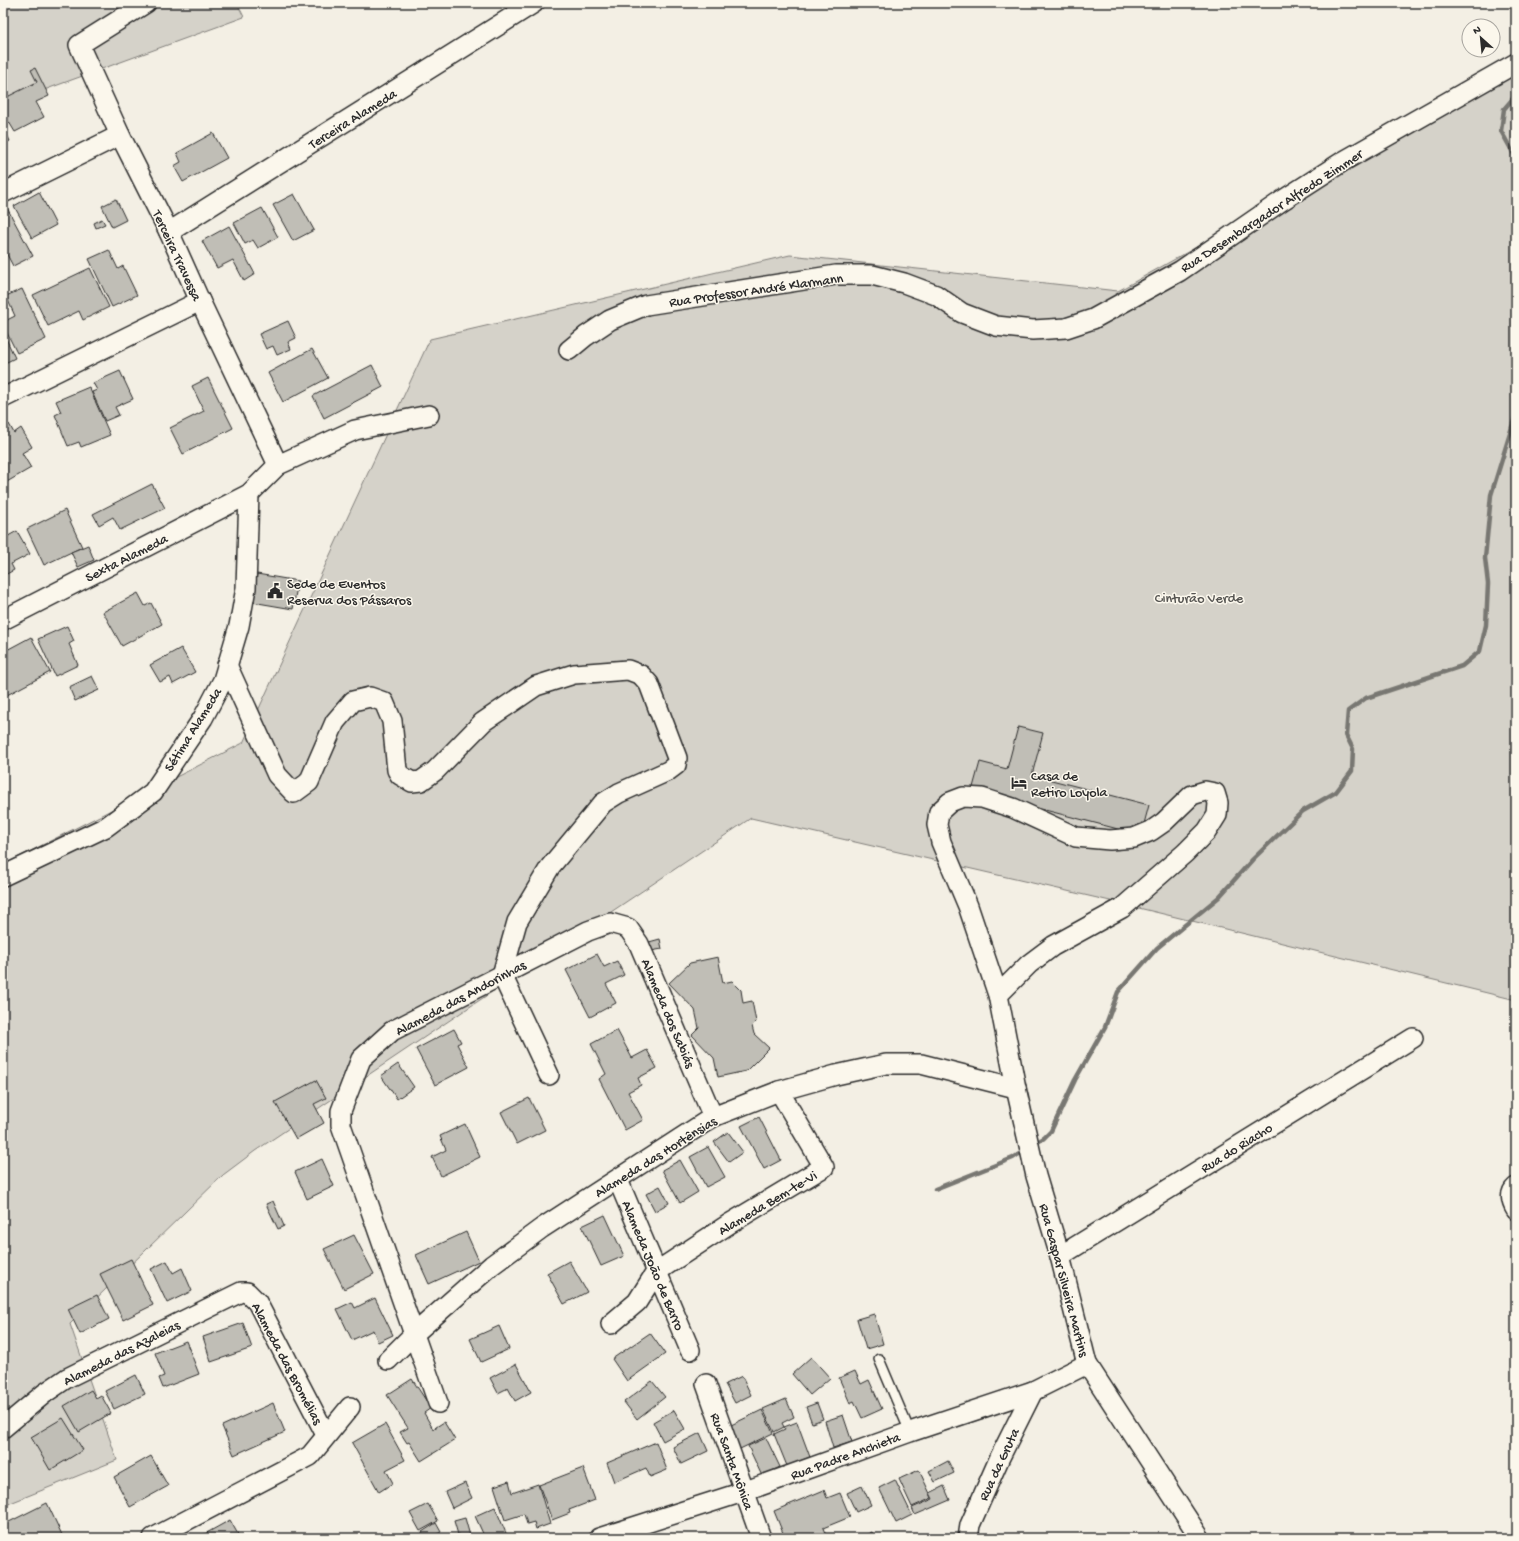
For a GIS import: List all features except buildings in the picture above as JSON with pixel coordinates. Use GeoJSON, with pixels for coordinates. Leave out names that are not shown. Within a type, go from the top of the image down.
{"type":"FeatureCollection","features":[{"type":"Feature","properties":{"kind":"street","name":"Terceira Travessa"},"geometry":{"type":"LineString","coordinates":[[146,3],[79,45],[120,135],[170,232],[200,302],[278,465]]}},
{"type":"Feature","properties":{"kind":"street","name":"Terceira Alameda"},"geometry":{"type":"LineString","coordinates":[[170,232],[534,3]]}},
{"type":"Feature","properties":{"kind":"street","name":"Rua Desembargador Alfredo Zimmer"},"geometry":{"type":"LineString","coordinates":[[1066,328],[1093,320],[1180,271],[1282,200],[1342,162],[1516,63]]}},
{"type":"Feature","properties":{"kind":"street"},"geometry":{"type":"LineString","coordinates":[[3,193],[120,135]]}},
{"type":"Feature","properties":{"kind":"street","name":"Rua Professor André Klarmann"},"geometry":{"type":"LineString","coordinates":[[569,350],[586,336],[610,320],[646,305],[836,275],[872,275],[904,283],[936,295],[962,313],[996,326],[1033,330],[1066,328]]}},
{"type":"Feature","properties":{"kind":"street"},"geometry":{"type":"LineString","coordinates":[[3,398],[200,302]]}},
{"type":"Feature","properties":{"kind":"street"},"geometry":{"type":"LineString","coordinates":[[249,494],[278,465],[355,430],[429,414]]}},
{"type":"Feature","properties":{"kind":"street","name":"Sexta Alameda"},"geometry":{"type":"LineString","coordinates":[[3,620],[249,494]]}},
{"type":"Feature","properties":{"kind":"street","name":"Sétima Alameda"},"geometry":{"type":"LineString","coordinates":[[3,876],[106,827],[153,792],[202,718],[222,680],[239,626],[246,588],[249,494]]}},
{"type":"Feature","properties":{"kind":"street"},"geometry":{"type":"LineString","coordinates":[[227,665],[277,775],[294,793],[309,782],[335,722],[353,701],[370,697],[384,702],[392,721],[397,770],[400,775],[412,782],[421,781],[435,771],[483,722],[536,686],[574,674],[628,670],[641,675],[649,684],[677,758],[676,765],[668,771],[604,802],[550,867],[517,922],[502,975],[549,1075]]}},
{"type":"Feature","properties":{"kind":"street","name":"Rua Gaspar Silveira Martins"},"geometry":{"type":"LineString","coordinates":[[998,995],[1029,964],[1053,946],[1122,908],[1185,853],[1207,831],[1217,815],[1218,804],[1214,792],[1205,790],[1192,795],[1164,822],[1151,831],[1134,838],[1110,840],[1076,837],[1013,808],[982,798],[963,797],[950,802],[939,812],[937,825],[941,842],[968,906],[998,995],[1016,1088],[1036,1176],[1060,1256],[1087,1364],[1200,1538]]}},
{"type":"Feature","properties":{"kind":"street","name":"Alameda das Andorinhas"},"geometry":{"type":"LineString","coordinates":[[438,1404],[342,1125],[342,1111],[361,1059],[392,1031],[588,931],[610,923]]}},
{"type":"Feature","properties":{"kind":"street","name":"Alameda dos Sabiás"},"geometry":{"type":"LineString","coordinates":[[610,923],[628,928],[639,944],[713,1118]]}},
{"type":"Feature","properties":{"kind":"street","name":"Rua do Riacho"},"geometry":{"type":"LineString","coordinates":[[1060,1256],[1413,1038]]}},
{"type":"Feature","properties":{"kind":"street","name":"Alameda das Hortênsias"},"geometry":{"type":"LineString","coordinates":[[388,1360],[414,1334],[492,1265],[542,1228],[713,1118],[779,1091],[836,1075],[886,1064],[921,1064],[1016,1088]]}},
{"type":"Feature","properties":{"kind":"street","name":"Alameda Bem-te-Vi"},"geometry":{"type":"LineString","coordinates":[[656,1272],[729,1224],[824,1167],[779,1091]]}},
{"type":"Feature","properties":{"kind":"street","name":"Alameda João de Barro"},"geometry":{"type":"LineString","coordinates":[[618,1180],[690,1350]]}},
{"type":"Feature","properties":{"kind":"street"},"geometry":{"type":"LineString","coordinates":[[612,1324],[637,1302],[656,1272]]}},
{"type":"Feature","properties":{"kind":"street","name":"Alameda das Azaleias"},"geometry":{"type":"LineString","coordinates":[[3,1428],[45,1393],[67,1378],[233,1294],[248,1292]]}},
{"type":"Feature","properties":{"kind":"street","name":"Alameda das Bromélias"},"geometry":{"type":"LineString","coordinates":[[248,1292],[258,1302],[326,1435]]}},
{"type":"Feature","properties":{"kind":"street","name":"Rua Padre Anchieta"},"geometry":{"type":"LineString","coordinates":[[599,1538],[743,1492],[910,1432],[1033,1391],[1087,1364]]}},
{"type":"Feature","properties":{"kind":"street","name":"Rua Santa Mônica"},"geometry":{"type":"LineString","coordinates":[[706,1384],[743,1492],[761,1538]]}},
{"type":"Feature","properties":{"kind":"street","name":"Rua da Gruta"},"geometry":{"type":"LineString","coordinates":[[968,1538],[970,1525],[1000,1457],[1033,1391]]}},
{"type":"Feature","properties":{"kind":"street"},"geometry":{"type":"LineString","coordinates":[[153,1538],[310,1456],[350,1407]]}},
{"type":"Feature","properties":{"kind":"lane"},"geometry":{"type":"LineString","coordinates":[[879,1359],[910,1432]]}},
{"type":"Feature","properties":{"kind":"green space"},"geometry":{"type":"Polygon","coordinates":[[[3,3],[237,3],[244,17],[3,105],[3,3]]]}},
{"type":"Feature","properties":{"kind":"green space","name":"Cinturão Verde"},"geometry":{"type":"Polygon","coordinates":[[[1516,68],[1516,1000],[1106,900],[751,818],[255,1151],[223,1175],[70,1324],[117,1460],[3,1506],[3,865],[243,743],[430,339],[790,255],[1118,291],[1516,68]]]}},
{"type":"Feature","properties":{"kind":"waterway"},"geometry":{"type":"LineString","coordinates":[[1516,95],[1504,109],[1501,131],[1516,158]]}},
{"type":"Feature","properties":{"kind":"waterway"},"geometry":{"type":"LineString","coordinates":[[1033,1145],[1044,1138],[1051,1131],[1075,1080],[1105,1027],[1118,992],[1157,948],[1219,897],[1253,859],[1303,811],[1336,792],[1352,771],[1353,749],[1346,735],[1348,711],[1366,698],[1462,666],[1480,651],[1486,625],[1488,584],[1485,558],[1491,495],[1516,414]]}},
{"type":"Feature","properties":{"kind":"waterway"},"geometry":{"type":"LineString","coordinates":[[935,1189],[1013,1158],[1025,1150]]}},
{"type":"Feature","properties":{"kind":"place","name":"Sede de Eventos Reserva dos Pássaros"},"geometry":{"type":"Point","coordinates":[275,591]}},
{"type":"Feature","properties":{"kind":"place","name":"Casa de Retiro Loyola"},"geometry":{"type":"Point","coordinates":[1019,783]}}]}
